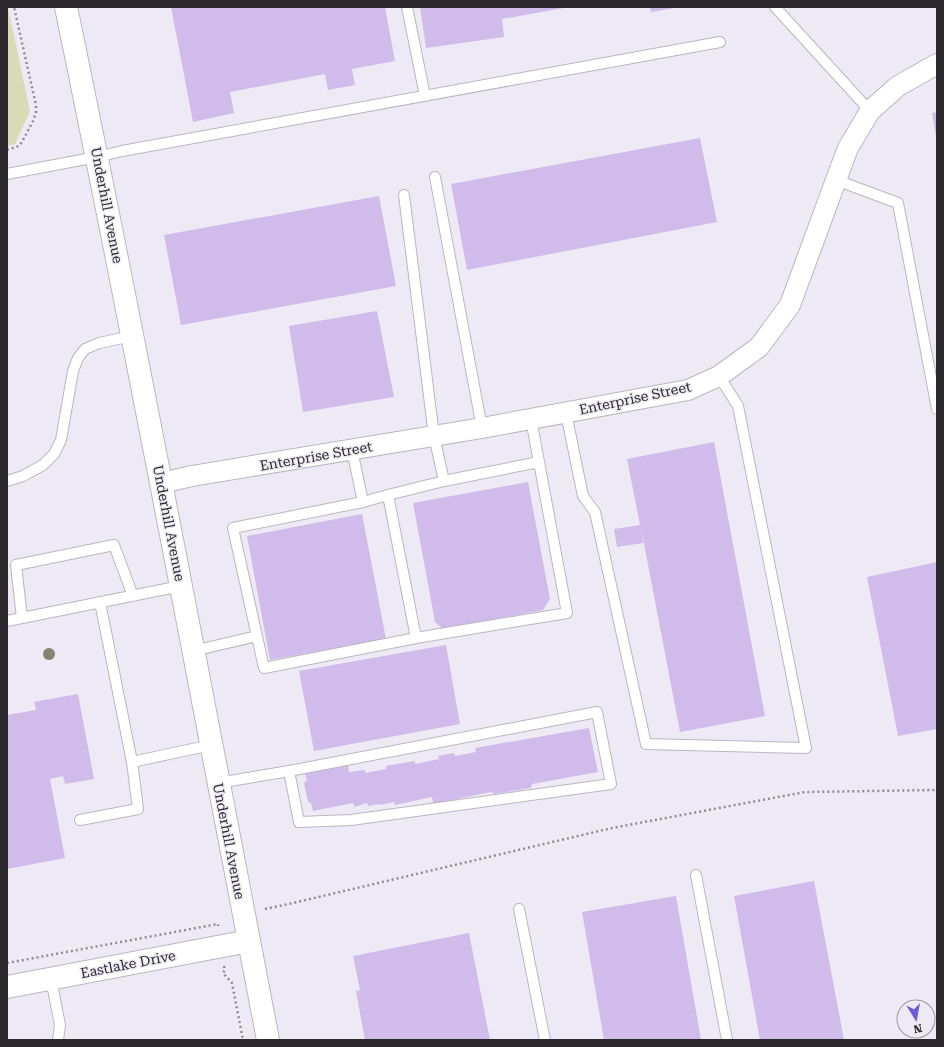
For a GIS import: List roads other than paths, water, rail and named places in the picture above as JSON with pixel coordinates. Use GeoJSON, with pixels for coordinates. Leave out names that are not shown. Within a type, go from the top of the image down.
{"type":"FeatureCollection","features":[{"type":"Feature","properties":{"kind":"street","name":"Underhill Avenue"},"geometry":{"type":"LineString","coordinates":[[66,7],[161,483],[268,1040]]}},
{"type":"Feature","properties":{"kind":"street","name":"Enterprise Street"},"geometry":{"type":"LineString","coordinates":[[161,483],[192,476],[482,428],[688,390],[719,376],[759,347],[790,305],[848,148],[870,112],[898,86],[937,64]]}},
{"type":"Feature","properties":{"kind":"street","name":"Eastlake Drive"},"geometry":{"type":"LineString","coordinates":[[7,987],[249,942]]}},
{"type":"Feature","properties":{"kind":"lane"},"geometry":{"type":"LineString","coordinates":[[407,7],[425,96]]}},
{"type":"Feature","properties":{"kind":"lane"},"geometry":{"type":"LineString","coordinates":[[775,7],[870,112]]}},
{"type":"Feature","properties":{"kind":"lane"},"geometry":{"type":"LineString","coordinates":[[7,174],[122,151],[720,42]]}},
{"type":"Feature","properties":{"kind":"lane"},"geometry":{"type":"LineString","coordinates":[[435,177],[482,428]]}},
{"type":"Feature","properties":{"kind":"lane"},"geometry":{"type":"LineString","coordinates":[[836,180],[898,203],[937,409]]}},
{"type":"Feature","properties":{"kind":"lane"},"geometry":{"type":"LineString","coordinates":[[404,195],[434,436],[444,480]]}},
{"type":"Feature","properties":{"kind":"lane"},"geometry":{"type":"LineString","coordinates":[[7,481],[22,476],[43,465],[54,454],[61,440],[73,371],[78,358],[85,349],[99,343],[132,336]]}},
{"type":"Feature","properties":{"kind":"lane"},"geometry":{"type":"LineString","coordinates":[[566,413],[583,496],[595,512],[646,744],[806,748],[738,406],[719,376]]}},
{"type":"Feature","properties":{"kind":"lane"},"geometry":{"type":"LineString","coordinates":[[531,419],[539,462],[567,613],[416,638],[264,668],[232,528],[362,502],[444,480],[539,462]]}},
{"type":"Feature","properties":{"kind":"lane"},"geometry":{"type":"LineString","coordinates":[[352,450],[362,502]]}},
{"type":"Feature","properties":{"kind":"lane"},"geometry":{"type":"LineString","coordinates":[[388,495],[416,638]]}},
{"type":"Feature","properties":{"kind":"lane"},"geometry":{"type":"LineString","coordinates":[[22,618],[16,565],[106,546],[114,545],[132,596]]}},
{"type":"Feature","properties":{"kind":"lane"},"geometry":{"type":"LineString","coordinates":[[7,621],[181,586]]}},
{"type":"Feature","properties":{"kind":"lane"},"geometry":{"type":"LineString","coordinates":[[80,820],[138,809],[132,762],[100,602]]}},
{"type":"Feature","properties":{"kind":"lane"},"geometry":{"type":"LineString","coordinates":[[193,651],[257,636]]}},
{"type":"Feature","properties":{"kind":"lane"},"geometry":{"type":"LineString","coordinates":[[218,783],[289,771],[597,712],[611,784],[351,820],[299,822],[289,771]]}},
{"type":"Feature","properties":{"kind":"lane"},"geometry":{"type":"LineString","coordinates":[[132,762],[211,745]]}},
{"type":"Feature","properties":{"kind":"lane"},"geometry":{"type":"LineString","coordinates":[[696,875],[727,1040]]}},
{"type":"Feature","properties":{"kind":"lane"},"geometry":{"type":"LineString","coordinates":[[519,909],[544,1040]]}},
{"type":"Feature","properties":{"kind":"lane"},"geometry":{"type":"LineString","coordinates":[[51,979],[60,1024],[58,1040]]}}]}
